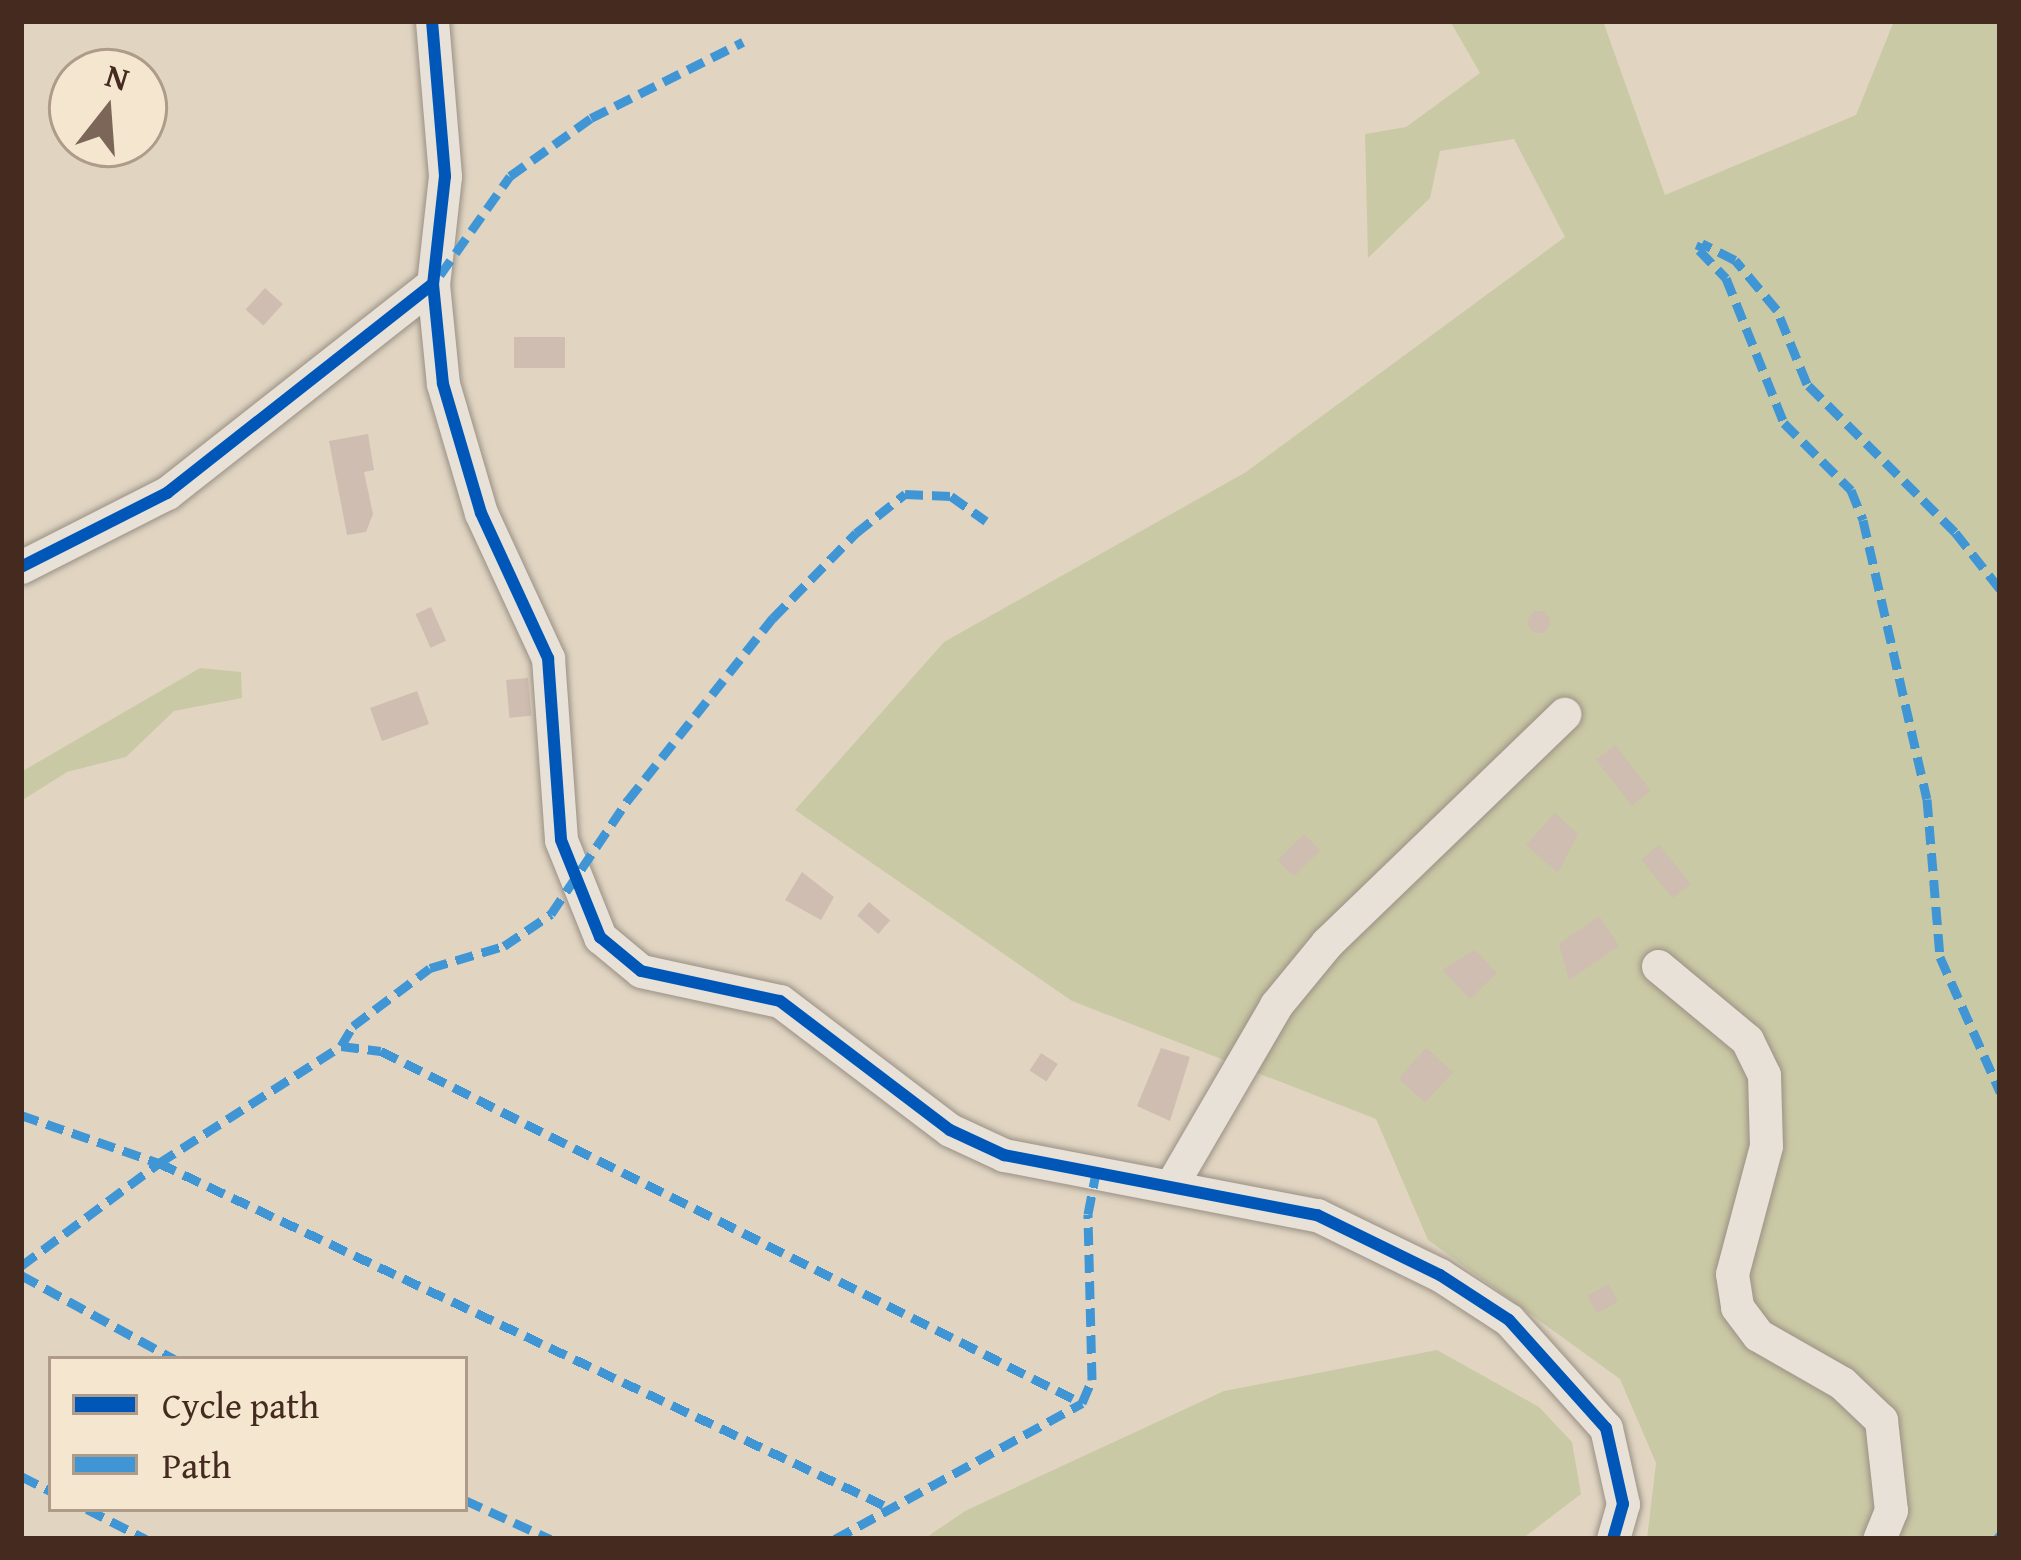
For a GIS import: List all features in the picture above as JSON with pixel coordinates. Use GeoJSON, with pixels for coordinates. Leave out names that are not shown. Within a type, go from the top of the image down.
{"type":"FeatureCollection","features":[{"type":"Feature","properties":{"kind":"street"},"geometry":{"type":"LineString","coordinates":[[433,21],[445,176],[433,284],[456,441],[548,658],[560,841],[577,893],[613,953],[641,971],[779,1001],[950,1130],[1004,1155],[1095,1177],[1172,1184],[1316,1215],[1372,1236],[1509,1320],[1606,1427],[1622,1504],[1613,1539]]}},
{"type":"Feature","properties":{"kind":"street"},"geometry":{"type":"LineString","coordinates":[[21,567],[166,493],[433,284]]}},
{"type":"Feature","properties":{"kind":"street"},"geometry":{"type":"LineString","coordinates":[[1172,1184],[1276,1005],[1327,944],[1564,714]]}},
{"type":"Feature","properties":{"kind":"street"},"geometry":{"type":"LineString","coordinates":[[1658,966],[1747,1040],[1764,1075],[1766,1146],[1732,1274],[1737,1307],[1758,1335],[1842,1383],[1881,1420],[1891,1510],[1879,1539]]}},
{"type":"Feature","properties":{"kind":"green space"},"geometry":{"type":"Polygon","coordinates":[[[1450,21],[1603,21],[1665,195],[1856,115],[1894,21],[2000,21],[2000,1539],[1647,1539],[1656,1463],[1620,1379],[1428,1240],[1376,1119],[1072,1001],[795,810],[944,642],[1246,472],[1565,237],[1514,139],[1440,151],[1430,198],[1368,258],[1365,134],[1406,127],[1480,73],[1450,21]]]}},
{"type":"Feature","properties":{"kind":"green space"},"geometry":{"type":"Polygon","coordinates":[[[200,668],[241,672],[242,698],[174,711],[126,757],[67,772],[21,801],[21,772],[200,668]]]}},
{"type":"Feature","properties":{"kind":"green space"},"geometry":{"type":"Polygon","coordinates":[[[1437,1350],[1539,1407],[1572,1442],[1581,1494],[1522,1539],[924,1539],[965,1511],[1224,1391],[1437,1350]]]}},
{"type":"Feature","properties":{"kind":"building"},"geometry":{"type":"Polygon","coordinates":[[[265,288],[283,304],[263,326],[246,310],[265,288]]]}},
{"type":"Feature","properties":{"kind":"building"},"geometry":{"type":"Polygon","coordinates":[[[514,337],[565,337],[565,368],[514,368],[514,337]]]}},
{"type":"Feature","properties":{"kind":"building"},"geometry":{"type":"Polygon","coordinates":[[[368,434],[374,470],[364,472],[373,514],[366,532],[347,535],[329,441],[368,434]]]}},
{"type":"Feature","properties":{"kind":"building"},"geometry":{"type":"Polygon","coordinates":[[[431,607],[446,641],[431,648],[415,614],[431,607]]]}},
{"type":"Feature","properties":{"kind":"building"},"geometry":{"type":"Polygon","coordinates":[[[1539,611],[1550,622],[1539,633],[1528,622],[1539,611]]]}},
{"type":"Feature","properties":{"kind":"building"},"geometry":{"type":"Polygon","coordinates":[[[528,678],[531,716],[509,718],[506,680],[528,678]]]}},
{"type":"Feature","properties":{"kind":"building"},"geometry":{"type":"Polygon","coordinates":[[[417,691],[429,724],[382,741],[370,708],[417,691]]]}},
{"type":"Feature","properties":{"kind":"building"},"geometry":{"type":"Polygon","coordinates":[[[1615,745],[1651,791],[1632,805],[1596,760],[1615,745]]]}},
{"type":"Feature","properties":{"kind":"building"},"geometry":{"type":"Polygon","coordinates":[[[1555,813],[1578,834],[1558,873],[1526,845],[1555,813]]]}},
{"type":"Feature","properties":{"kind":"building"},"geometry":{"type":"Polygon","coordinates":[[[1304,834],[1320,850],[1294,876],[1278,860],[1304,834]]]}},
{"type":"Feature","properties":{"kind":"building"},"geometry":{"type":"Polygon","coordinates":[[[1659,845],[1690,884],[1673,898],[1641,859],[1659,845]]]}},
{"type":"Feature","properties":{"kind":"building"},"geometry":{"type":"Polygon","coordinates":[[[802,872],[834,897],[821,920],[785,900],[802,872]]]}},
{"type":"Feature","properties":{"kind":"building"},"geometry":{"type":"Polygon","coordinates":[[[869,902],[890,920],[878,934],[857,916],[869,902]]]}},
{"type":"Feature","properties":{"kind":"building"},"geometry":{"type":"Polygon","coordinates":[[[1599,916],[1619,946],[1569,980],[1559,944],[1599,916]]]}},
{"type":"Feature","properties":{"kind":"building"},"geometry":{"type":"Polygon","coordinates":[[[1475,950],[1497,973],[1470,999],[1442,970],[1475,950]]]}},
{"type":"Feature","properties":{"kind":"building"},"geometry":{"type":"Polygon","coordinates":[[[1161,1048],[1190,1057],[1170,1121],[1137,1106],[1161,1048]]]}},
{"type":"Feature","properties":{"kind":"building"},"geometry":{"type":"Polygon","coordinates":[[[1426,1048],[1453,1072],[1425,1103],[1399,1078],[1426,1048]]]}},
{"type":"Feature","properties":{"kind":"building"},"geometry":{"type":"Polygon","coordinates":[[[1041,1053],[1058,1064],[1046,1082],[1030,1071],[1041,1053]]]}},
{"type":"Feature","properties":{"kind":"building"},"geometry":{"type":"Polygon","coordinates":[[[1608,1284],[1618,1301],[1597,1313],[1587,1296],[1608,1284]]]}},
{"type":"Feature","properties":{"kind":"marked path"},"geometry":{"type":"LineString","coordinates":[[440,275],[510,176],[591,118],[743,42]]}},
{"type":"Feature","properties":{"kind":"marked path"},"geometry":{"type":"LineString","coordinates":[[2000,589],[1955,532],[1807,384],[1777,310],[1735,260],[1702,243],[1699,250],[1726,278],[1784,423],[1851,490],[1863,520],[1927,799],[1940,957],[2000,1092]]}},
{"type":"Feature","properties":{"kind":"marked path"},"geometry":{"type":"LineString","coordinates":[[341,1046],[353,1026],[430,968],[504,946],[551,914],[628,800],[773,618],[856,533],[905,494],[951,496],[986,521]]}},
{"type":"Feature","properties":{"kind":"marked path"},"geometry":{"type":"LineString","coordinates":[[21,1266],[159,1163],[341,1046],[381,1051],[1082,1403]]}},
{"type":"Feature","properties":{"kind":"marked path"},"geometry":{"type":"LineString","coordinates":[[21,1115],[159,1163],[890,1508]]}},
{"type":"Feature","properties":{"kind":"marked path"},"geometry":{"type":"LineString","coordinates":[[835,1539],[1082,1403],[1092,1380],[1088,1214],[1095,1177]]}},
{"type":"Feature","properties":{"kind":"marked path"},"geometry":{"type":"LineString","coordinates":[[21,1275],[169,1356]]}},
{"type":"Feature","properties":{"kind":"marked path"},"geometry":{"type":"LineString","coordinates":[[21,1476],[48,1490]]}},
{"type":"Feature","properties":{"kind":"marked path"},"geometry":{"type":"LineString","coordinates":[[468,1501],[550,1539]]}},
{"type":"Feature","properties":{"kind":"marked path"},"geometry":{"type":"LineString","coordinates":[[93,1512],[146,1539]]}},
{"type":"Feature","properties":{"kind":"marked path"},"geometry":{"type":"LineString","coordinates":[[1997,1539],[2000,1535]]}},
{"type":"Feature","properties":{"kind":"cycle path"},"geometry":{"type":"LineString","coordinates":[[432,21],[445,176],[433,284],[443,384],[481,513],[548,658],[561,840],[600,937],[641,971],[780,1001],[950,1130],[1004,1155],[1317,1215],[1440,1275],[1509,1320],[1606,1428],[1623,1504],[1613,1539]]}},
{"type":"Feature","properties":{"kind":"cycle path"},"geometry":{"type":"LineString","coordinates":[[21,567],[167,493],[433,284]]}}]}
